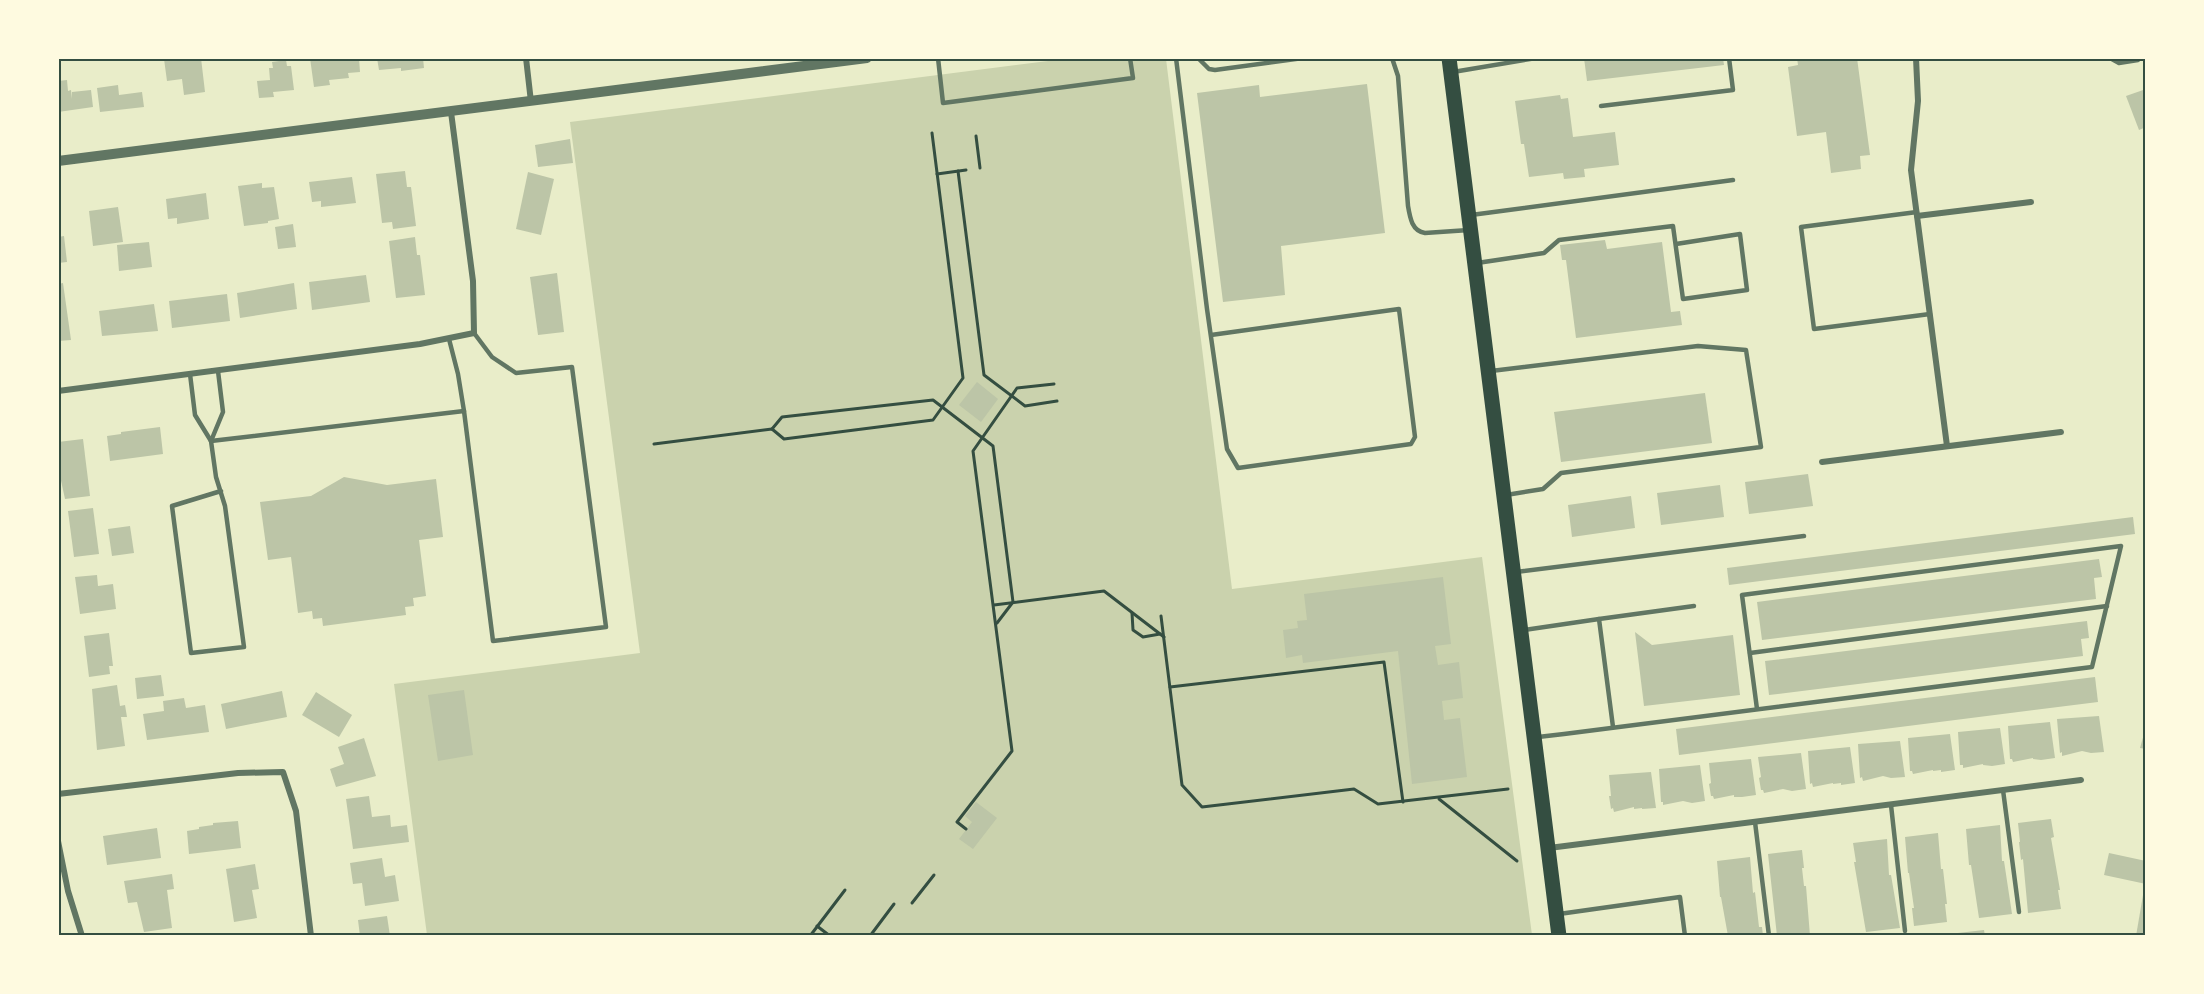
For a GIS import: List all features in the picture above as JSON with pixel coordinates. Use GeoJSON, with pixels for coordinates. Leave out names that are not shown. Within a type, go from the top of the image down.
{"type":"FeatureCollection","features":[{"type":"Feature","properties":{"kind":"main road"},"geometry":{"type":"LineString","coordinates":[[1450,66],[1559,936]]}},
{"type":"Feature","properties":{"kind":"street"},"geometry":{"type":"LineString","coordinates":[[526,58],[531,102]]}},
{"type":"Feature","properties":{"kind":"street"},"geometry":{"type":"LineString","coordinates":[[58,161],[867,58]]}},
{"type":"Feature","properties":{"kind":"street"},"geometry":{"type":"LineString","coordinates":[[1916,58],[1918,101],[1911,161],[1947,446]]}},
{"type":"Feature","properties":{"kind":"street"},"geometry":{"type":"LineString","coordinates":[[58,391],[449,339],[474,333],[472,280],[451,112]]}},
{"type":"Feature","properties":{"kind":"street"},"geometry":{"type":"LineString","coordinates":[[1917,214],[2031,202]]}},
{"type":"Feature","properties":{"kind":"street"},"geometry":{"type":"LineString","coordinates":[[1822,462],[2061,432]]}},
{"type":"Feature","properties":{"kind":"street"},"geometry":{"type":"LineString","coordinates":[[58,794],[238,773],[283,772],[296,811],[311,936]]}},
{"type":"Feature","properties":{"kind":"street"},"geometry":{"type":"LineString","coordinates":[[1548,848],[2081,780]]}},
{"type":"Feature","properties":{"kind":"street"},"geometry":{"type":"LineString","coordinates":[[58,841],[68,891],[82,936]]}},
{"type":"Feature","properties":{"kind":"lane"},"geometry":{"type":"LineString","coordinates":[[938,58],[943,103],[1133,78],[1130,58]]}},
{"type":"Feature","properties":{"kind":"lane"},"geometry":{"type":"LineString","coordinates":[[1176,58],[1211,335],[1227,449],[1238,468],[1411,444],[1414,437],[1400,309],[1211,335]]}},
{"type":"Feature","properties":{"kind":"lane"},"geometry":{"type":"LineString","coordinates":[[1198,58],[1209,69],[1215,70],[1303,58]]}},
{"type":"Feature","properties":{"kind":"lane"},"geometry":{"type":"LineString","coordinates":[[1392,58],[1398,76],[1408,206],[1413,225],[1419,232],[1425,233],[1469,222],[1733,180]]}},
{"type":"Feature","properties":{"kind":"lane"},"geometry":{"type":"LineString","coordinates":[[1450,66],[1536,58]]}},
{"type":"Feature","properties":{"kind":"lane"},"geometry":{"type":"LineString","coordinates":[[1601,106],[1733,90],[1729,58]]}},
{"type":"Feature","properties":{"kind":"lane"},"geometry":{"type":"LineString","coordinates":[[2110,58],[2119,63],[2139,58]]}},
{"type":"Feature","properties":{"kind":"lane"},"geometry":{"type":"LineString","coordinates":[[1917,214],[1801,227],[1806,269],[1814,329],[1930,314]]}},
{"type":"Feature","properties":{"kind":"lane"},"geometry":{"type":"LineString","coordinates":[[1475,264],[1544,253],[1559,240],[1673,226],[1683,299],[1747,290],[1740,234],[1676,244]]}},
{"type":"Feature","properties":{"kind":"lane"},"geometry":{"type":"LineString","coordinates":[[449,339],[464,411],[493,641],[606,627],[572,367],[516,374],[492,357],[474,333]]}},
{"type":"Feature","properties":{"kind":"lane"},"geometry":{"type":"LineString","coordinates":[[1488,372],[1698,346],[1746,350],[1761,447],[1561,473],[1543,489],[1504,495]]}},
{"type":"Feature","properties":{"kind":"lane"},"geometry":{"type":"LineString","coordinates":[[211,441],[223,412],[218,371]]}},
{"type":"Feature","properties":{"kind":"lane"},"geometry":{"type":"LineString","coordinates":[[190,374],[195,415],[211,441],[216,477],[221,491],[225,506],[244,647],[191,653],[172,506],[221,491]]}},
{"type":"Feature","properties":{"kind":"lane"},"geometry":{"type":"LineString","coordinates":[[211,441],[464,411]]}},
{"type":"Feature","properties":{"kind":"lane"},"geometry":{"type":"LineString","coordinates":[[1514,572],[1804,536]]}},
{"type":"Feature","properties":{"kind":"lane"},"geometry":{"type":"LineString","coordinates":[[1534,737],[2092,667],[2121,546],[1742,595],[1757,709]]}},
{"type":"Feature","properties":{"kind":"lane"},"geometry":{"type":"LineString","coordinates":[[1521,631],[1694,606]]}},
{"type":"Feature","properties":{"kind":"lane"},"geometry":{"type":"LineString","coordinates":[[1750,653],[2107,606]]}},
{"type":"Feature","properties":{"kind":"lane"},"geometry":{"type":"LineString","coordinates":[[1599,620],[1613,727]]}},
{"type":"Feature","properties":{"kind":"lane"},"geometry":{"type":"LineString","coordinates":[[2003,790],[2019,912]]}},
{"type":"Feature","properties":{"kind":"lane"},"geometry":{"type":"LineString","coordinates":[[1891,804],[1905,931]]}},
{"type":"Feature","properties":{"kind":"lane"},"geometry":{"type":"LineString","coordinates":[[1755,822],[1769,936]]}},
{"type":"Feature","properties":{"kind":"lane"},"geometry":{"type":"LineString","coordinates":[[1557,915],[1680,897],[1685,936]]}},
{"type":"Feature","properties":{"kind":"path"},"geometry":{"type":"LineString","coordinates":[[772,429],[784,439],[933,420],[963,378],[932,133]]}},
{"type":"Feature","properties":{"kind":"path"},"geometry":{"type":"LineString","coordinates":[[976,136],[980,168]]}},
{"type":"Feature","properties":{"kind":"path"},"geometry":{"type":"LineString","coordinates":[[937,174],[966,170]]}},
{"type":"Feature","properties":{"kind":"path"},"geometry":{"type":"LineString","coordinates":[[958,171],[984,375],[1025,406],[1057,401]]}},
{"type":"Feature","properties":{"kind":"path"},"geometry":{"type":"LineString","coordinates":[[966,829],[957,822],[1012,752],[973,452],[1017,388],[1054,384]]}},
{"type":"Feature","properties":{"kind":"path"},"geometry":{"type":"LineString","coordinates":[[654,444],[772,429],[782,417],[933,400],[993,446],[1013,602],[997,624]]}},
{"type":"Feature","properties":{"kind":"path"},"geometry":{"type":"LineString","coordinates":[[994,605],[1104,591],[1162,635]]}},
{"type":"Feature","properties":{"kind":"path"},"geometry":{"type":"LineString","coordinates":[[1132,613],[1133,630],[1143,637],[1162,635]]}},
{"type":"Feature","properties":{"kind":"path"},"geometry":{"type":"LineString","coordinates":[[1161,616],[1182,785],[1202,807],[1354,789],[1378,804],[1508,789]]}},
{"type":"Feature","properties":{"kind":"path"},"geometry":{"type":"LineString","coordinates":[[1170,687],[1384,662],[1403,802]]}},
{"type":"Feature","properties":{"kind":"path"},"geometry":{"type":"LineString","coordinates":[[1438,798],[1517,861]]}},
{"type":"Feature","properties":{"kind":"path"},"geometry":{"type":"LineString","coordinates":[[912,903],[934,875]]}},
{"type":"Feature","properties":{"kind":"path"},"geometry":{"type":"LineString","coordinates":[[810,936],[845,890]]}},
{"type":"Feature","properties":{"kind":"path"},"geometry":{"type":"LineString","coordinates":[[870,936],[894,904]]}},
{"type":"Feature","properties":{"kind":"path"},"geometry":{"type":"LineString","coordinates":[[817,926],[830,936]]}},
{"type":"Feature","properties":{"kind":"green space"},"geometry":{"type":"Polygon","coordinates":[[[1064,59],[1166,59],[1232,589],[1482,557],[1532,935],[427,935],[394,684],[640,653],[570,122],[1064,59]]]}},
{"type":"Feature","properties":{"kind":"building"},"geometry":{"type":"Polygon","coordinates":[[[201,58],[205,92],[184,95],[182,79],[167,81],[164,59],[201,58]]]}},
{"type":"Feature","properties":{"kind":"building"},"geometry":{"type":"Polygon","coordinates":[[[310,58],[359,58],[360,72],[348,73],[349,78],[329,80],[330,85],[314,87],[310,58]]]}},
{"type":"Feature","properties":{"kind":"building"},"geometry":{"type":"Polygon","coordinates":[[[377,58],[423,58],[424,68],[401,71],[401,68],[379,70],[377,58]]]}},
{"type":"Feature","properties":{"kind":"building"},"geometry":{"type":"Polygon","coordinates":[[[1584,58],[1723,58],[1724,65],[1587,81],[1584,58]]]}},
{"type":"Feature","properties":{"kind":"building"},"geometry":{"type":"Polygon","coordinates":[[[1797,58],[1857,58],[1870,155],[1860,156],[1861,169],[1831,173],[1826,132],[1797,136],[1788,67],[1798,65],[1797,58]]]}},
{"type":"Feature","properties":{"kind":"building"},"geometry":{"type":"Polygon","coordinates":[[[286,60],[287,66],[291,66],[294,90],[273,92],[274,97],[259,98],[257,81],[270,80],[269,68],[273,68],[272,62],[286,60]]]}},
{"type":"Feature","properties":{"kind":"building"},"geometry":{"type":"Polygon","coordinates":[[[67,80],[68,91],[71,90],[72,99],[72,92],[91,90],[93,107],[58,112],[58,81],[67,80]]]}},
{"type":"Feature","properties":{"kind":"building"},"geometry":{"type":"Polygon","coordinates":[[[1367,84],[1385,233],[1281,246],[1285,295],[1223,302],[1197,93],[1259,85],[1260,97],[1367,84]]]}},
{"type":"Feature","properties":{"kind":"building"},"geometry":{"type":"Polygon","coordinates":[[[118,85],[119,95],[142,92],[144,107],[100,112],[97,88],[118,85]]]}},
{"type":"Feature","properties":{"kind":"building"},"geometry":{"type":"Polygon","coordinates":[[[2146,89],[2146,127],[2139,130],[2126,96],[2146,89]]]}},
{"type":"Feature","properties":{"kind":"building"},"geometry":{"type":"Polygon","coordinates":[[[1560,95],[1561,99],[1568,98],[1573,137],[1615,132],[1619,165],[1584,169],[1585,177],[1564,179],[1563,173],[1529,177],[1524,144],[1521,144],[1515,101],[1560,95]]]}},
{"type":"Feature","properties":{"kind":"building"},"geometry":{"type":"Polygon","coordinates":[[[570,139],[573,163],[538,167],[535,145],[570,139]]]}},
{"type":"Feature","properties":{"kind":"building"},"geometry":{"type":"Polygon","coordinates":[[[405,171],[407,187],[411,187],[416,226],[393,229],[392,222],[382,223],[376,174],[405,171]]]}},
{"type":"Feature","properties":{"kind":"building"},"geometry":{"type":"Polygon","coordinates":[[[528,172],[554,179],[541,235],[516,229],[528,172]]]}},
{"type":"Feature","properties":{"kind":"building"},"geometry":{"type":"Polygon","coordinates":[[[352,177],[356,203],[321,207],[321,201],[312,202],[309,182],[352,177]]]}},
{"type":"Feature","properties":{"kind":"building"},"geometry":{"type":"Polygon","coordinates":[[[262,183],[262,188],[274,187],[279,219],[244,226],[238,186],[262,183]]]}},
{"type":"Feature","properties":{"kind":"building"},"geometry":{"type":"Polygon","coordinates":[[[206,193],[209,219],[177,224],[177,218],[168,219],[166,199],[206,193]]]}},
{"type":"Feature","properties":{"kind":"building"},"geometry":{"type":"Polygon","coordinates":[[[118,207],[123,242],[93,246],[89,211],[118,207]]]}},
{"type":"Feature","properties":{"kind":"building"},"geometry":{"type":"Polygon","coordinates":[[[293,224],[296,247],[278,249],[275,227],[293,224]]]}},
{"type":"Feature","properties":{"kind":"building"},"geometry":{"type":"Polygon","coordinates":[[[64,236],[67,262],[58,263],[58,237],[64,236]]]}},
{"type":"Feature","properties":{"kind":"building"},"geometry":{"type":"Polygon","coordinates":[[[415,237],[417,255],[420,255],[425,295],[396,298],[389,241],[415,237]]]}},
{"type":"Feature","properties":{"kind":"building"},"geometry":{"type":"Polygon","coordinates":[[[1605,240],[1607,249],[1662,242],[1671,312],[1680,311],[1682,325],[1576,338],[1566,260],[1562,260],[1560,245],[1605,240]]]}},
{"type":"Feature","properties":{"kind":"building"},"geometry":{"type":"Polygon","coordinates":[[[149,242],[152,267],[119,271],[117,245],[149,242]]]}},
{"type":"Feature","properties":{"kind":"building"},"geometry":{"type":"Polygon","coordinates":[[[557,273],[564,332],[538,335],[530,277],[557,273]]]}},
{"type":"Feature","properties":{"kind":"building"},"geometry":{"type":"Polygon","coordinates":[[[366,275],[370,302],[312,310],[309,282],[366,275]]]}},
{"type":"Feature","properties":{"kind":"building"},"geometry":{"type":"Polygon","coordinates":[[[63,283],[71,340],[58,341],[58,284],[63,283]]]}},
{"type":"Feature","properties":{"kind":"building"},"geometry":{"type":"Polygon","coordinates":[[[294,283],[297,309],[240,318],[237,293],[294,283]]]}},
{"type":"Feature","properties":{"kind":"building"},"geometry":{"type":"Polygon","coordinates":[[[227,294],[230,321],[172,328],[169,301],[227,294]]]}},
{"type":"Feature","properties":{"kind":"building"},"geometry":{"type":"Polygon","coordinates":[[[154,304],[158,331],[102,336],[99,311],[154,304]]]}},
{"type":"Feature","properties":{"kind":"building"},"geometry":{"type":"Polygon","coordinates":[[[977,382],[998,399],[981,422],[959,405],[977,382]]]}},
{"type":"Feature","properties":{"kind":"building"},"geometry":{"type":"Polygon","coordinates":[[[1705,393],[1712,443],[1561,462],[1554,412],[1705,393]]]}},
{"type":"Feature","properties":{"kind":"building"},"geometry":{"type":"Polygon","coordinates":[[[160,427],[163,454],[110,461],[107,436],[160,427]]]}},
{"type":"Feature","properties":{"kind":"building"},"geometry":{"type":"Polygon","coordinates":[[[83,439],[90,496],[65,499],[58,467],[58,442],[83,439]]]}},
{"type":"Feature","properties":{"kind":"building"},"geometry":{"type":"Polygon","coordinates":[[[1808,474],[1813,506],[1749,514],[1745,482],[1808,474]]]}},
{"type":"Feature","properties":{"kind":"building"},"geometry":{"type":"Polygon","coordinates":[[[344,477],[387,485],[436,479],[443,537],[419,540],[426,596],[413,598],[414,606],[405,607],[406,615],[323,626],[322,618],[313,619],[312,611],[298,613],[291,557],[268,560],[260,502],[311,496],[344,477]]]}},
{"type":"Feature","properties":{"kind":"building"},"geometry":{"type":"Polygon","coordinates":[[[1720,485],[1724,517],[1661,525],[1657,493],[1720,485]]]}},
{"type":"Feature","properties":{"kind":"building"},"geometry":{"type":"Polygon","coordinates":[[[1631,496],[1635,528],[1572,537],[1568,505],[1631,496]]]}},
{"type":"Feature","properties":{"kind":"building"},"geometry":{"type":"Polygon","coordinates":[[[93,508],[99,554],[74,557],[68,511],[93,508]]]}},
{"type":"Feature","properties":{"kind":"building"},"geometry":{"type":"Polygon","coordinates":[[[2133,517],[2135,534],[1729,585],[1727,568],[2133,517]]]}},
{"type":"Feature","properties":{"kind":"building"},"geometry":{"type":"Polygon","coordinates":[[[130,526],[134,553],[112,556],[108,529],[130,526]]]}},
{"type":"Feature","properties":{"kind":"building"},"geometry":{"type":"Polygon","coordinates":[[[2099,559],[2102,577],[2094,578],[2096,599],[1762,640],[1757,602],[2099,559]]]}},
{"type":"Feature","properties":{"kind":"building"},"geometry":{"type":"Polygon","coordinates":[[[97,575],[98,586],[113,584],[116,609],[80,614],[75,577],[97,575]]]}},
{"type":"Feature","properties":{"kind":"building"},"geometry":{"type":"Polygon","coordinates":[[[1443,577],[1451,644],[1435,646],[1438,665],[1459,662],[1463,698],[1442,701],[1444,720],[1460,718],[1467,777],[1412,784],[1398,651],[1303,663],[1302,655],[1286,658],[1283,630],[1298,628],[1297,621],[1307,620],[1304,594],[1443,577]]]}},
{"type":"Feature","properties":{"kind":"building"},"geometry":{"type":"Polygon","coordinates":[[[2087,621],[2089,638],[2081,639],[2083,656],[1769,695],[1765,661],[2087,621]]]}},
{"type":"Feature","properties":{"kind":"building"},"geometry":{"type":"Polygon","coordinates":[[[1635,632],[1652,645],[1733,635],[1740,695],[1644,706],[1635,632]]]}},
{"type":"Feature","properties":{"kind":"building"},"geometry":{"type":"Polygon","coordinates":[[[109,633],[113,666],[109,666],[110,674],[89,677],[84,636],[109,633]]]}},
{"type":"Feature","properties":{"kind":"building"},"geometry":{"type":"Polygon","coordinates":[[[161,675],[164,696],[137,699],[135,678],[161,675]]]}},
{"type":"Feature","properties":{"kind":"building"},"geometry":{"type":"Polygon","coordinates":[[[2095,677],[2098,702],[1679,755],[1676,729],[2095,677]]]}},
{"type":"Feature","properties":{"kind":"building"},"geometry":{"type":"Polygon","coordinates":[[[117,685],[120,706],[125,705],[127,717],[121,717],[125,746],[97,750],[92,689],[117,685]]]}},
{"type":"Feature","properties":{"kind":"building"},"geometry":{"type":"Polygon","coordinates":[[[464,690],[473,755],[438,761],[428,695],[464,690]]]}},
{"type":"Feature","properties":{"kind":"building"},"geometry":{"type":"Polygon","coordinates":[[[282,691],[287,717],[226,729],[221,704],[282,691]]]}},
{"type":"Feature","properties":{"kind":"building"},"geometry":{"type":"Polygon","coordinates":[[[316,692],[352,715],[339,737],[302,715],[316,692]]]}},
{"type":"Feature","properties":{"kind":"building"},"geometry":{"type":"Polygon","coordinates":[[[184,698],[186,708],[205,705],[209,732],[147,740],[143,714],[164,711],[163,701],[184,698]]]}},
{"type":"Feature","properties":{"kind":"building"},"geometry":{"type":"Polygon","coordinates":[[[2099,716],[2104,752],[2082,751],[2062,756],[2057,719],[2099,716]]]}},
{"type":"Feature","properties":{"kind":"building"},"geometry":{"type":"Polygon","coordinates":[[[2050,722],[2055,758],[2041,760],[2033,758],[2013,762],[2010,759],[2008,726],[2050,722]]]}},
{"type":"Feature","properties":{"kind":"building"},"geometry":{"type":"Polygon","coordinates":[[[2146,727],[2146,749],[2140,748],[2146,727]]]}},
{"type":"Feature","properties":{"kind":"building"},"geometry":{"type":"Polygon","coordinates":[[[2000,728],[2005,764],[1992,766],[1983,764],[1963,768],[1963,765],[1960,765],[1958,732],[2000,728]]]}},
{"type":"Feature","properties":{"kind":"building"},"geometry":{"type":"Polygon","coordinates":[[[1950,734],[1955,770],[1941,772],[1941,770],[1933,770],[1913,774],[1910,771],[1908,738],[1950,734]]]}},
{"type":"Feature","properties":{"kind":"building"},"geometry":{"type":"Polygon","coordinates":[[[364,738],[376,776],[336,787],[330,769],[344,764],[338,747],[364,738]]]}},
{"type":"Feature","properties":{"kind":"building"},"geometry":{"type":"Polygon","coordinates":[[[1900,741],[1905,777],[1883,776],[1863,781],[1862,777],[1860,778],[1858,744],[1900,741]]]}},
{"type":"Feature","properties":{"kind":"building"},"geometry":{"type":"Polygon","coordinates":[[[1850,747],[1855,783],[1841,785],[1841,783],[1833,783],[1813,787],[1812,783],[1810,784],[1808,751],[1850,747]]]}},
{"type":"Feature","properties":{"kind":"building"},"geometry":{"type":"Polygon","coordinates":[[[1801,753],[1806,789],[1792,791],[1783,789],[1764,793],[1761,790],[1758,757],[1801,753]]]}},
{"type":"Feature","properties":{"kind":"building"},"geometry":{"type":"Polygon","coordinates":[[[1751,759],[1756,795],[1734,797],[1734,795],[1714,799],[1711,796],[1709,763],[1751,759]]]}},
{"type":"Feature","properties":{"kind":"building"},"geometry":{"type":"Polygon","coordinates":[[[1700,765],[1705,801],[1692,803],[1683,801],[1663,805],[1659,769],[1700,765]]]}},
{"type":"Feature","properties":{"kind":"building"},"geometry":{"type":"Polygon","coordinates":[[[1651,772],[1656,808],[1634,809],[1634,807],[1614,812],[1613,808],[1611,809],[1609,775],[1651,772]]]}},
{"type":"Feature","properties":{"kind":"building"},"geometry":{"type":"Polygon","coordinates":[[[369,796],[372,817],[390,815],[391,827],[407,825],[409,842],[353,849],[346,799],[369,796]]]}},
{"type":"Feature","properties":{"kind":"building"},"geometry":{"type":"Polygon","coordinates":[[[976,802],[997,818],[973,849],[959,839],[972,822],[965,816],[976,802]]]}},
{"type":"Feature","properties":{"kind":"building"},"geometry":{"type":"Polygon","coordinates":[[[2051,819],[2054,837],[2051,838],[2061,909],[2028,913],[2018,823],[2051,819]]]}},
{"type":"Feature","properties":{"kind":"building"},"geometry":{"type":"Polygon","coordinates":[[[238,821],[241,848],[189,854],[187,831],[213,825],[213,823],[238,821]]]}},
{"type":"Feature","properties":{"kind":"building"},"geometry":{"type":"Polygon","coordinates":[[[2000,825],[2002,861],[2004,861],[2012,914],[1979,918],[1971,865],[1969,865],[1966,829],[2000,825]]]}},
{"type":"Feature","properties":{"kind":"building"},"geometry":{"type":"Polygon","coordinates":[[[157,828],[161,858],[107,865],[103,836],[157,828]]]}},
{"type":"Feature","properties":{"kind":"building"},"geometry":{"type":"Polygon","coordinates":[[[1938,833],[1947,904],[1945,904],[1947,922],[1914,926],[1912,908],[1914,908],[1905,837],[1938,833]]]}},
{"type":"Feature","properties":{"kind":"building"},"geometry":{"type":"Polygon","coordinates":[[[1887,839],[1889,875],[1891,875],[1900,928],[1866,932],[1853,843],[1887,839]]]}},
{"type":"Feature","properties":{"kind":"building"},"geometry":{"type":"Polygon","coordinates":[[[1802,850],[1810,936],[1777,936],[1768,854],[1802,850]]]}},
{"type":"Feature","properties":{"kind":"building"},"geometry":{"type":"Polygon","coordinates":[[[2109,853],[2146,861],[2146,884],[2104,875],[2109,853]]]}},
{"type":"Feature","properties":{"kind":"building"},"geometry":{"type":"Polygon","coordinates":[[[1750,857],[1753,893],[1755,892],[1759,927],[1762,927],[1763,936],[1728,936],[1720,897],[1717,861],[1750,857]]]}},
{"type":"Feature","properties":{"kind":"building"},"geometry":{"type":"Polygon","coordinates":[[[382,858],[385,877],[395,875],[399,901],[365,906],[362,883],[353,884],[350,863],[382,858]]]}},
{"type":"Feature","properties":{"kind":"building"},"geometry":{"type":"Polygon","coordinates":[[[255,864],[259,889],[252,890],[257,918],[234,922],[226,869],[255,864]]]}},
{"type":"Feature","properties":{"kind":"building"},"geometry":{"type":"Polygon","coordinates":[[[172,874],[174,889],[167,890],[172,928],[144,932],[137,902],[128,903],[124,881],[172,874]]]}},
{"type":"Feature","properties":{"kind":"building"},"geometry":{"type":"Polygon","coordinates":[[[2143,895],[2146,896],[2146,936],[2136,936],[2143,895]]]}},
{"type":"Feature","properties":{"kind":"building"},"geometry":{"type":"Polygon","coordinates":[[[387,916],[390,936],[360,936],[358,920],[387,916]]]}},
{"type":"Feature","properties":{"kind":"building"},"geometry":{"type":"Polygon","coordinates":[[[1984,930],[1985,936],[1949,936],[1949,934],[1984,930]]]}}]}
